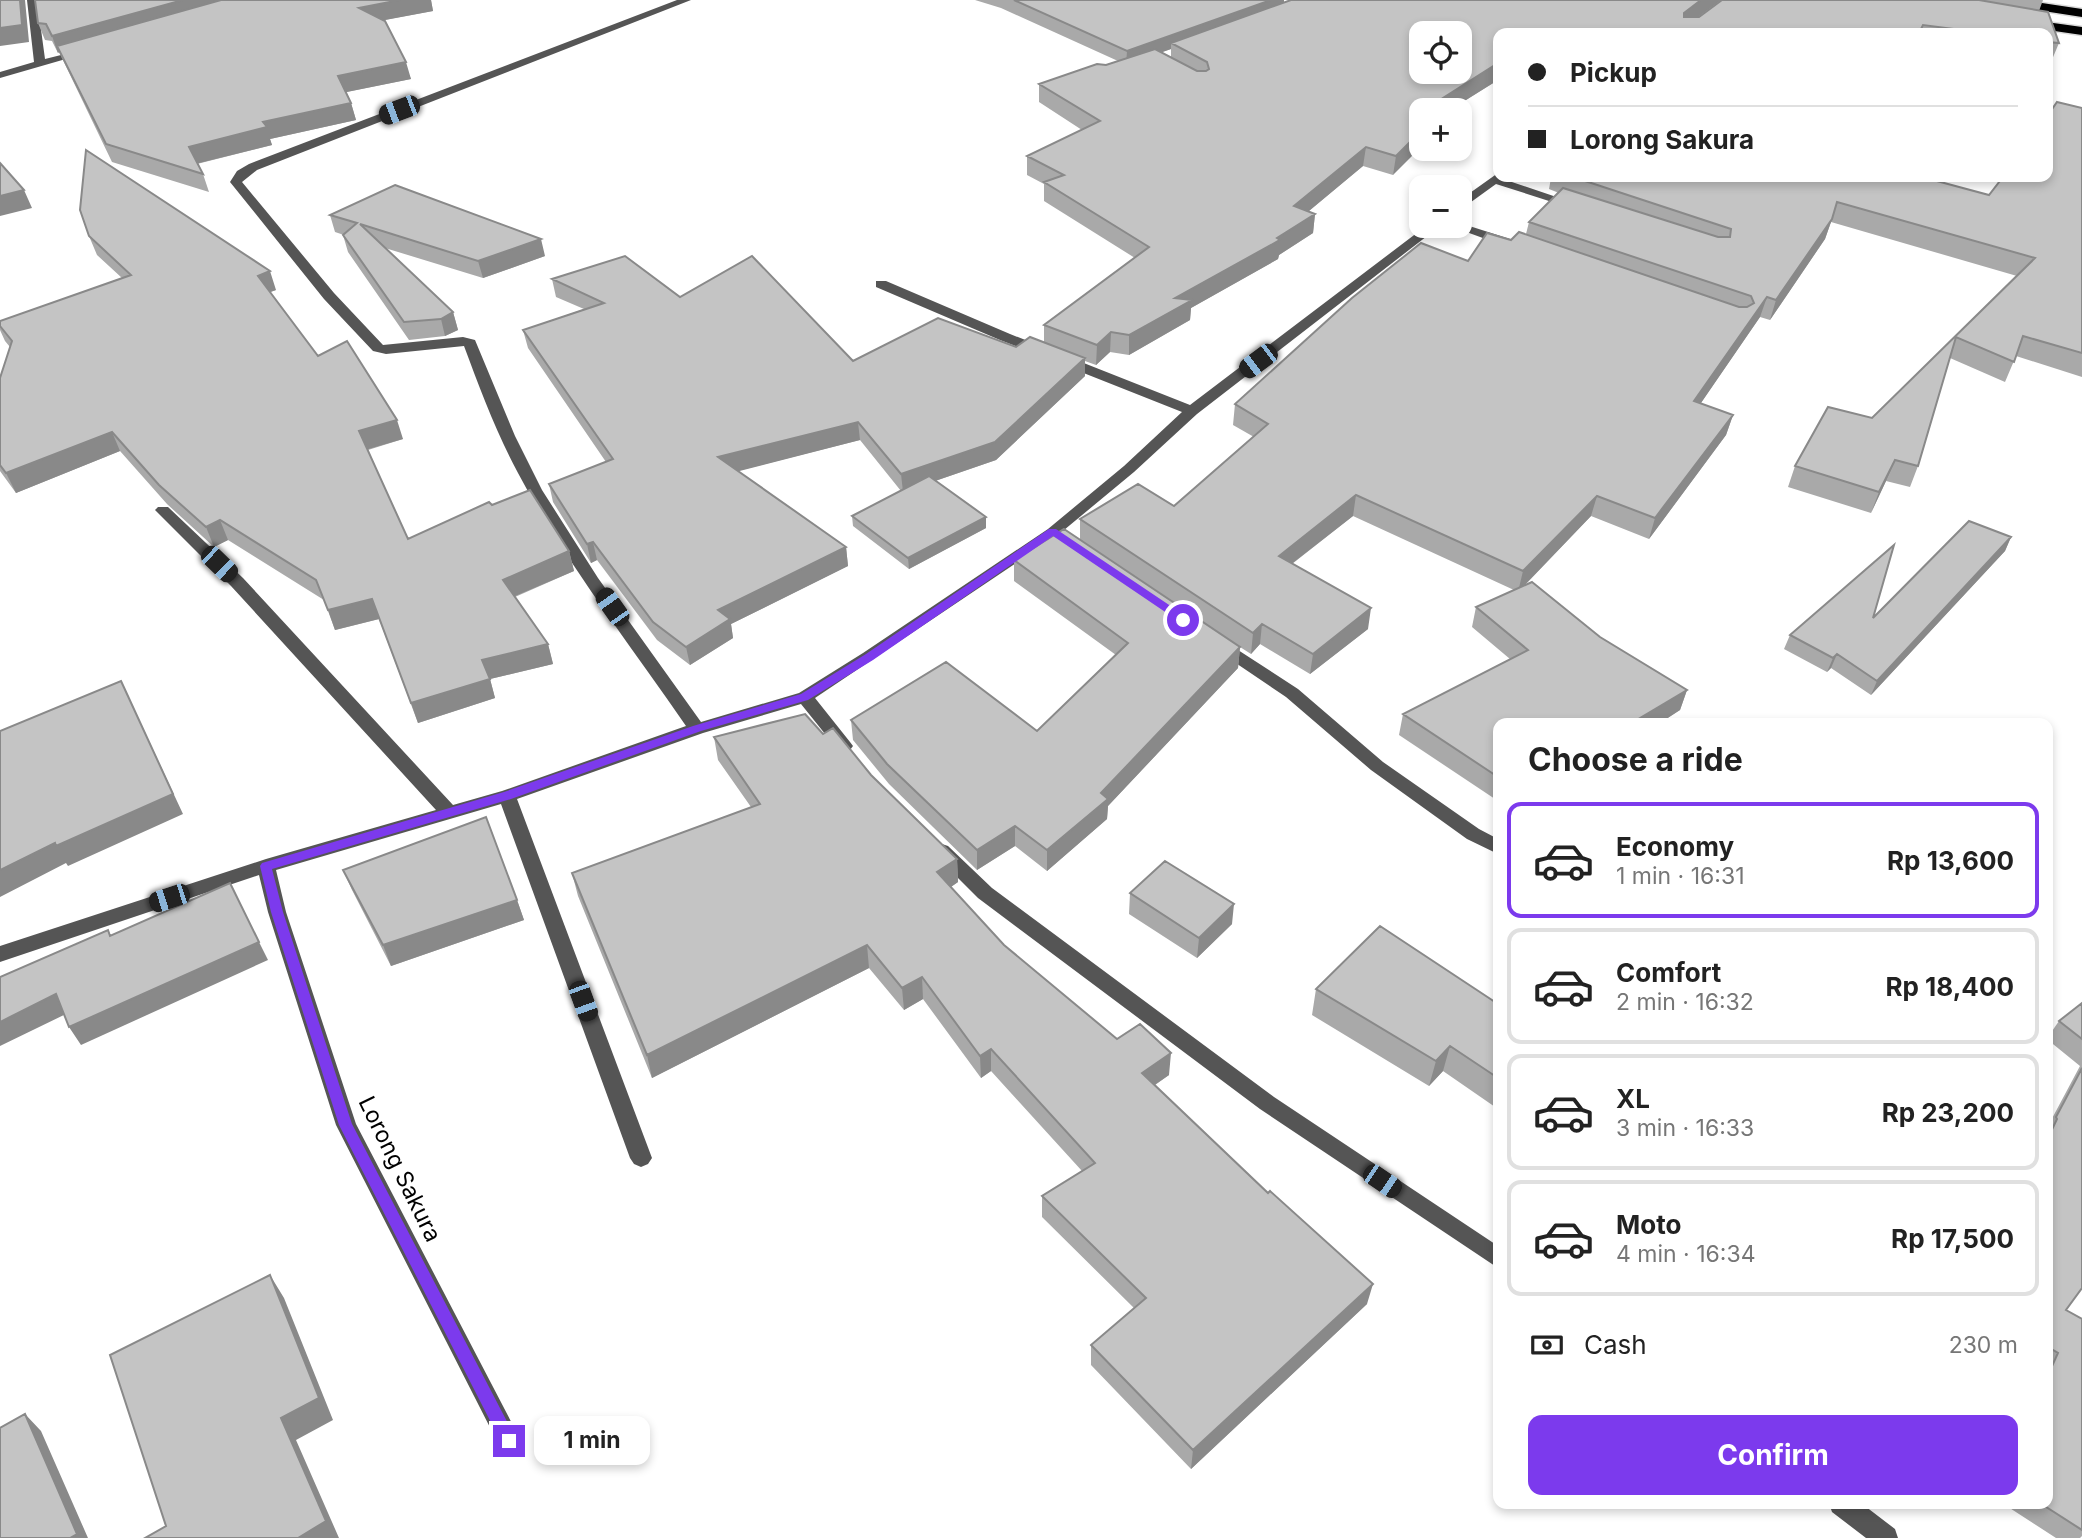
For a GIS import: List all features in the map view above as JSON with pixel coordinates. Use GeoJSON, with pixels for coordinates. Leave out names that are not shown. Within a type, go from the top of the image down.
{"type":"FeatureCollection","features":[{"type":"Feature","properties":{"kind":"highway"},"geometry":{"type":"LineString","coordinates":[[1997,0],[2082,13]]}},
{"type":"Feature","properties":{"kind":"highway"},"geometry":{"type":"LineString","coordinates":[[2010,20],[2082,31]]}},
{"type":"Feature","properties":{"kind":"street"},"geometry":{"type":"LineString","coordinates":[[32,0],[40,65]]}},
{"type":"Feature","properties":{"kind":"street"},"geometry":{"type":"LineString","coordinates":[[686,0],[253,167],[241,174],[236,182],[329,296],[378,348],[386,350],[463,341],[470,343],[493,404],[534,489],[583,566],[697,729]]}},
{"type":"Feature","properties":{"kind":"street"},"geometry":{"type":"LineString","coordinates":[[0,75],[102,48]]}},
{"type":"Feature","properties":{"kind":"street"},"geometry":{"type":"LineString","coordinates":[[1472,197],[1493,180]]}},
{"type":"Feature","properties":{"kind":"street"},"geometry":{"type":"LineString","coordinates":[[1508,182],[1587,209]]}},
{"type":"Feature","properties":{"kind":"street"},"geometry":{"type":"LineString","coordinates":[[1472,231],[1520,247]]}},
{"type":"Feature","properties":{"kind":"street"},"geometry":{"type":"LineString","coordinates":[[0,954],[266,866],[507,796],[697,729],[804,697],[1059,536],[1192,411],[1418,238]]}},
{"type":"Feature","properties":{"kind":"street"},"geometry":{"type":"LineString","coordinates":[[881,284],[1192,411]]}},
{"type":"Feature","properties":{"kind":"street"},"geometry":{"type":"LineString","coordinates":[[163,510],[237,582],[448,811]]}},
{"type":"Feature","properties":{"kind":"street"},"geometry":{"type":"LineString","coordinates":[[1212,639],[1292,693],[1377,766],[1473,834],[1493,844]]}},
{"type":"Feature","properties":{"kind":"street"},"geometry":{"type":"LineString","coordinates":[[804,697],[855,760]]}},
{"type":"Feature","properties":{"kind":"street"},"geometry":{"type":"LineString","coordinates":[[507,796],[641,1157]]}},
{"type":"Feature","properties":{"kind":"street"},"geometry":{"type":"LineString","coordinates":[[928,837],[985,893],[1267,1103],[1493,1255]]}},
{"type":"Feature","properties":{"kind":"street","name":"Lorong Sakura"},"geometry":{"type":"LineString","coordinates":[[266,866],[277,912],[346,1125],[509,1441]]}},
{"type":"Feature","properties":{"kind":"street"},"geometry":{"type":"LineString","coordinates":[[1849,1509],[1886,1538]]}},
{"type":"Feature","properties":{"kind":"building"},"geometry":{"type":"Polygon","coordinates":[[[0,0],[20,0],[22,25],[0,28],[0,0]]]}},
{"type":"Feature","properties":{"kind":"building"},"geometry":{"type":"Polygon","coordinates":[[[35,0],[183,0],[52,36],[46,24],[38,23],[35,0]]]}},
{"type":"Feature","properties":{"kind":"building"},"geometry":{"type":"Polygon","coordinates":[[[221,0],[400,0],[359,8],[385,21],[406,62],[338,76],[351,103],[263,122],[267,127],[189,147],[203,174],[106,144],[57,46],[221,0]]]}},
{"type":"Feature","properties":{"kind":"building"},"geometry":{"type":"Polygon","coordinates":[[[1014,0],[1271,0],[1127,51],[1014,0]]]}},
{"type":"Feature","properties":{"kind":"building"},"geometry":{"type":"Polygon","coordinates":[[[1291,0],[1701,0],[1684,13],[1684,17],[1699,17],[1722,0],[1979,0],[2048,12],[2059,43],[2053,42],[2053,28],[1946,28],[1923,25],[1922,28],[1493,28],[1493,66],[1472,80],[1472,21],[1409,21],[1409,84],[1465,84],[1443,98],[1409,98],[1409,143],[1396,156],[1366,147],[1294,206],[1315,214],[1277,238],[1280,240],[1175,298],[1192,300],[1129,335],[1111,332],[1097,345],[1044,325],[1149,247],[1044,182],[1064,175],[1027,156],[1100,121],[1039,84],[1097,64],[1106,65],[1155,49],[1197,71],[1209,69],[1207,62],[1171,43],[1291,0]]]}},
{"type":"Feature","properties":{"kind":"building"},"geometry":{"type":"Polygon","coordinates":[[[2057,102],[2082,108],[2082,353],[2023,336],[2014,362],[1956,337],[1918,466],[1895,460],[1879,492],[1795,466],[1828,407],[1872,418],[2035,258],[1837,202],[1832,219],[1776,300],[1767,297],[1694,401],[1733,415],[1655,518],[1597,496],[1523,571],[1356,495],[1279,556],[1371,608],[1313,654],[1262,624],[1253,633],[1080,519],[1138,484],[1174,506],[1268,424],[1235,404],[1352,298],[1421,243],[1468,261],[1487,233],[1511,240],[1519,232],[1739,307],[1747,307],[1754,303],[1751,296],[1529,222],[1563,188],[1718,237],[1730,237],[1731,229],[1588,182],[1941,182],[1989,195],[1999,182],[2053,182],[2053,108],[2057,102]]]}},
{"type":"Feature","properties":{"kind":"building"},"geometry":{"type":"Polygon","coordinates":[[[86,150],[270,271],[258,276],[318,356],[347,341],[397,420],[359,431],[408,539],[489,502],[492,505],[530,490],[569,551],[503,580],[548,644],[482,660],[490,679],[411,703],[372,599],[328,610],[316,580],[220,520],[206,527],[159,485],[112,432],[6,473],[0,465],[0,378],[12,341],[0,326],[0,321],[131,275],[89,236],[80,210],[86,150]]]}},
{"type":"Feature","properties":{"kind":"building"},"geometry":{"type":"Polygon","coordinates":[[[0,163],[24,190],[0,196],[0,163]]]}},
{"type":"Feature","properties":{"kind":"building"},"geometry":{"type":"Polygon","coordinates":[[[395,185],[541,239],[478,261],[360,224],[453,312],[441,319],[404,322],[343,235],[357,223],[330,215],[395,185]]]}},
{"type":"Feature","properties":{"kind":"building"},"geometry":{"type":"Polygon","coordinates":[[[625,256],[680,297],[752,256],[853,361],[938,318],[1016,347],[1030,337],[1085,358],[995,442],[901,474],[858,422],[718,457],[846,547],[718,610],[730,619],[686,647],[653,622],[593,542],[587,544],[549,484],[613,459],[523,330],[604,303],[552,279],[625,256]]]}},
{"type":"Feature","properties":{"kind":"building"},"geometry":{"type":"Polygon","coordinates":[[[929,476],[986,517],[908,558],[852,516],[929,476]]]}},
{"type":"Feature","properties":{"kind":"building"},"geometry":{"type":"Polygon","coordinates":[[[1969,521],[2011,537],[1877,681],[1837,654],[1833,658],[1790,635],[1894,545],[1873,618],[1969,521]]]}},
{"type":"Feature","properties":{"kind":"building"},"geometry":{"type":"Polygon","coordinates":[[[1064,529],[1240,647],[1101,793],[1108,799],[1047,850],[1015,826],[977,850],[887,764],[851,720],[946,662],[1037,731],[1128,643],[1014,560],[1064,529]]]}},
{"type":"Feature","properties":{"kind":"building"},"geometry":{"type":"Polygon","coordinates":[[[1532,582],[1600,637],[1687,690],[1640,718],[1493,718],[1493,774],[1403,714],[1528,650],[1476,607],[1532,582]]]}},
{"type":"Feature","properties":{"kind":"building"},"geometry":{"type":"Polygon","coordinates":[[[121,681],[173,794],[56,846],[55,843],[0,870],[0,731],[121,681]]]}},
{"type":"Feature","properties":{"kind":"building"},"geometry":{"type":"Polygon","coordinates":[[[805,714],[823,734],[833,728],[871,775],[957,859],[937,872],[1004,945],[1117,1039],[1140,1024],[1171,1053],[1142,1073],[1268,1193],[1270,1191],[1373,1284],[1193,1450],[1091,1345],[1146,1298],[1042,1196],[1095,1163],[991,1049],[980,1056],[922,977],[902,988],[867,945],[647,1055],[572,873],[760,804],[714,737],[805,714]]]}},
{"type":"Feature","properties":{"kind":"building"},"geometry":{"type":"Polygon","coordinates":[[[486,817],[517,900],[383,945],[343,870],[486,817]]]}},
{"type":"Feature","properties":{"kind":"building"},"geometry":{"type":"Polygon","coordinates":[[[1165,861],[1234,904],[1199,938],[1130,893],[1165,861]]]}},
{"type":"Feature","properties":{"kind":"building"},"geometry":{"type":"Polygon","coordinates":[[[230,883],[259,942],[69,1027],[56,994],[0,1022],[0,977],[108,930],[110,936],[230,883]]]}},
{"type":"Feature","properties":{"kind":"building"},"geometry":{"type":"Polygon","coordinates":[[[1380,926],[1493,1001],[1493,1075],[1450,1046],[1436,1061],[1316,989],[1380,926]]]}},
{"type":"Feature","properties":{"kind":"building"},"geometry":{"type":"Polygon","coordinates":[[[2082,1003],[2082,1039],[2059,1021],[2082,1003]]]}},
{"type":"Feature","properties":{"kind":"building"},"geometry":{"type":"Polygon","coordinates":[[[2082,1068],[2082,1288],[2066,1310],[2082,1319],[2082,1530],[2049,1509],[2053,1509],[2053,1364],[2058,1353],[2053,1350],[2053,1127],[2082,1068]]]}},
{"type":"Feature","properties":{"kind":"building"},"geometry":{"type":"Polygon","coordinates":[[[270,1275],[319,1398],[281,1418],[326,1521],[298,1538],[145,1538],[166,1526],[110,1355],[270,1275]]]}},
{"type":"Feature","properties":{"kind":"building"},"geometry":{"type":"Polygon","coordinates":[[[25,1414],[77,1534],[70,1538],[0,1538],[0,1428],[25,1414]]]}},
{"type":"Feature","properties":{"kind":"route"},"geometry":{"type":"LineString","coordinates":[[509,1441],[346,1125],[277,912],[266,866],[507,796],[697,729],[804,697],[869,657],[1053,532],[1183,620]]}}]}
